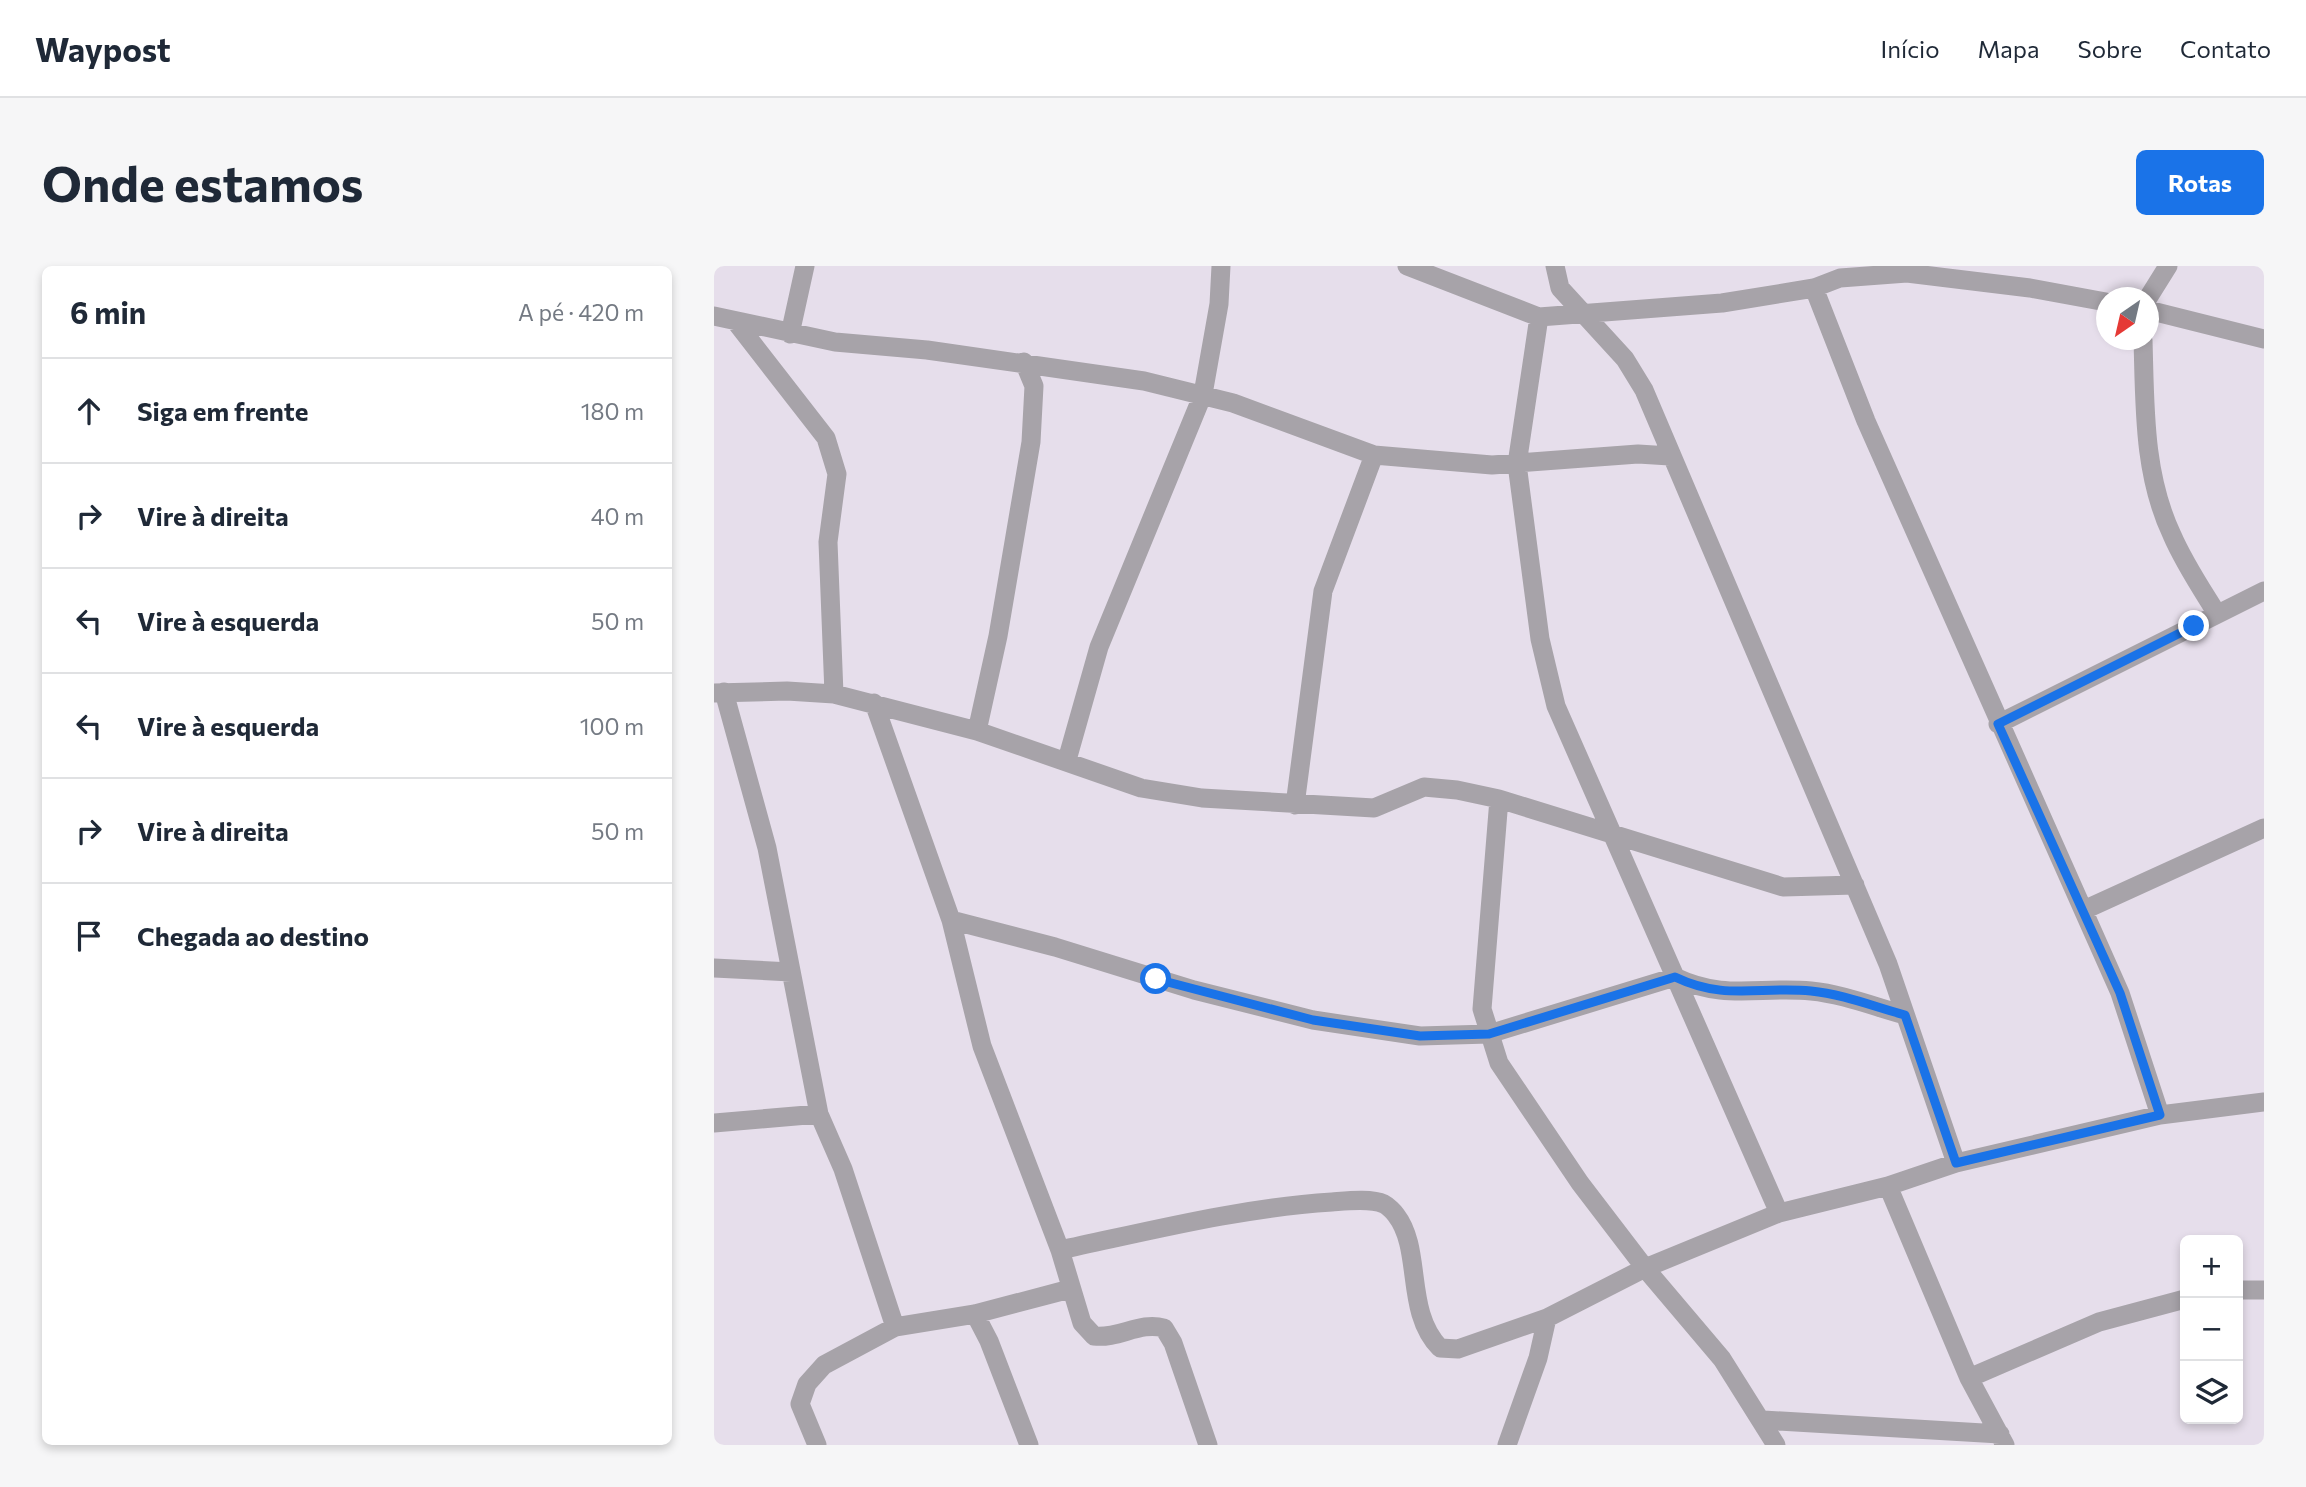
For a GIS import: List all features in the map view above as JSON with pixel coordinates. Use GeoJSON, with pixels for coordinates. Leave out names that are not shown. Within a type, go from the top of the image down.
{"type":"FeatureCollection","features":[{"type":"Feature","properties":{"kind":"street"},"geometry":{"type":"LineString","coordinates":[[790,334],[805,266]]}},
{"type":"Feature","properties":{"kind":"street"},"geometry":{"type":"LineString","coordinates":[[1067,760],[1098,646],[1203,394],[1219,304],[1221,266]]}},
{"type":"Feature","properties":{"kind":"street"},"geometry":{"type":"LineString","coordinates":[[1408,266],[1539,317],[1722,303],[1814,288],[1841,272],[1903,270],[2096,300]]}},
{"type":"Feature","properties":{"kind":"street"},"geometry":{"type":"LineString","coordinates":[[1555,266],[1560,288],[1632,369],[1644,390],[1888,964],[1956,1163]]}},
{"type":"Feature","properties":{"kind":"street"},"geometry":{"type":"LineString","coordinates":[[2155,287],[2168,266]]}},
{"type":"Feature","properties":{"kind":"street"},"geometry":{"type":"LineString","coordinates":[[1814,288],[1866,421],[1998,724],[2120,993],[2160,1115]]}},
{"type":"Feature","properties":{"kind":"street"},"geometry":{"type":"LineString","coordinates":[[2159,313],[2264,340]]}},
{"type":"Feature","properties":{"kind":"street"},"geometry":{"type":"LineString","coordinates":[[714,316],[835,342],[1024,362],[1203,394],[1374,455],[1517,464],[1638,454],[1670,456]]}},
{"type":"Feature","properties":{"kind":"street"},"geometry":{"type":"LineString","coordinates":[[1539,317],[1517,464],[1546,668],[1556,706],[1779,1213]]}},
{"type":"Feature","properties":{"kind":"street"},"geometry":{"type":"LineString","coordinates":[[735,321],[827,438],[837,474],[828,542],[834,694]]}},
{"type":"Feature","properties":{"kind":"street"},"geometry":{"type":"LineString","coordinates":[[2143,350],[2147,444],[2157,492],[2171,533],[2217,614]]}},
{"type":"Feature","properties":{"kind":"street"},"geometry":{"type":"LineString","coordinates":[[977,731],[999,636],[1031,442],[1034,386],[1024,362]]}},
{"type":"Feature","properties":{"kind":"street"},"geometry":{"type":"LineString","coordinates":[[1296,805],[1323,591],[1374,455]]}},
{"type":"Feature","properties":{"kind":"street"},"geometry":{"type":"LineString","coordinates":[[1998,724],[2264,591]]}},
{"type":"Feature","properties":{"kind":"street"},"geometry":{"type":"LineString","coordinates":[[895,1326],[843,1170],[819,1114],[767,848],[719,692],[834,694],[977,731],[1067,760],[1141,788],[1202,798],[1374,808],[1424,788],[1457,789],[1499,799],[1613,837],[1783,887],[1856,885]]}},
{"type":"Feature","properties":{"kind":"street"},"geometry":{"type":"LineString","coordinates":[[874,703],[951,920],[982,1046],[1017,1145],[1060,1250],[1082,1323],[1094,1336],[1105,1338],[1152,1325],[1164,1328],[1173,1343],[1208,1445]]}},
{"type":"Feature","properties":{"kind":"street"},"geometry":{"type":"LineString","coordinates":[[1499,799],[1482,1009],[1499,1063],[1580,1183],[1645,1268],[1715,1350],[1763,1420],[1776,1445]]}},
{"type":"Feature","properties":{"kind":"street"},"geometry":{"type":"LineString","coordinates":[[2084,910],[2264,828]]}},
{"type":"Feature","properties":{"kind":"street"},"geometry":{"type":"LineString","coordinates":[[951,920],[1055,947],[1194,990],[1313,1020],[1420,1036],[1489,1034],[1675,977],[1697,988],[1726,993],[1779,989],[1815,992],[1905,1015]]}},
{"type":"Feature","properties":{"kind":"street"},"geometry":{"type":"LineString","coordinates":[[714,968],[791,972]]}},
{"type":"Feature","properties":{"kind":"street"},"geometry":{"type":"LineString","coordinates":[[1060,1250],[1242,1211],[1352,1201],[1384,1204],[1396,1214],[1404,1229],[1417,1299],[1428,1336],[1440,1348],[1458,1349],[1547,1318],[1645,1268],[1779,1213],[1888,1186],[1956,1163],[2160,1115],[2264,1102]]}},
{"type":"Feature","properties":{"kind":"street"},"geometry":{"type":"LineString","coordinates":[[714,1124],[819,1114]]}},
{"type":"Feature","properties":{"kind":"street"},"geometry":{"type":"LineString","coordinates":[[1888,1186],[1969,1378],[2003,1440]]}},
{"type":"Feature","properties":{"kind":"street"},"geometry":{"type":"LineString","coordinates":[[817,1445],[808,1430],[800,1404],[807,1384],[824,1365],[895,1326],[975,1314],[1070,1289]]}},
{"type":"Feature","properties":{"kind":"street"},"geometry":{"type":"LineString","coordinates":[[2243,1290],[2264,1290]]}},
{"type":"Feature","properties":{"kind":"street"},"geometry":{"type":"LineString","coordinates":[[1969,1378],[2099,1322],[2180,1300]]}},
{"type":"Feature","properties":{"kind":"street"},"geometry":{"type":"LineString","coordinates":[[975,1314],[989,1341],[1029,1445]]}},
{"type":"Feature","properties":{"kind":"street"},"geometry":{"type":"LineString","coordinates":[[1507,1445],[1538,1358],[1547,1318]]}},
{"type":"Feature","properties":{"kind":"street"},"geometry":{"type":"LineString","coordinates":[[1763,1420],[2003,1440]]}},
{"type":"Feature","properties":{"kind":"route"},"geometry":{"type":"LineString","coordinates":[[1156,979],[1313,1020],[1420,1036],[1489,1034],[1584,1002],[1675,977],[1697,988],[1717,992],[1779,989],[1815,992],[1905,1015],[1938,1104],[1956,1163],[2160,1115],[2120,993],[1998,724],[2194,626]]}}]}
